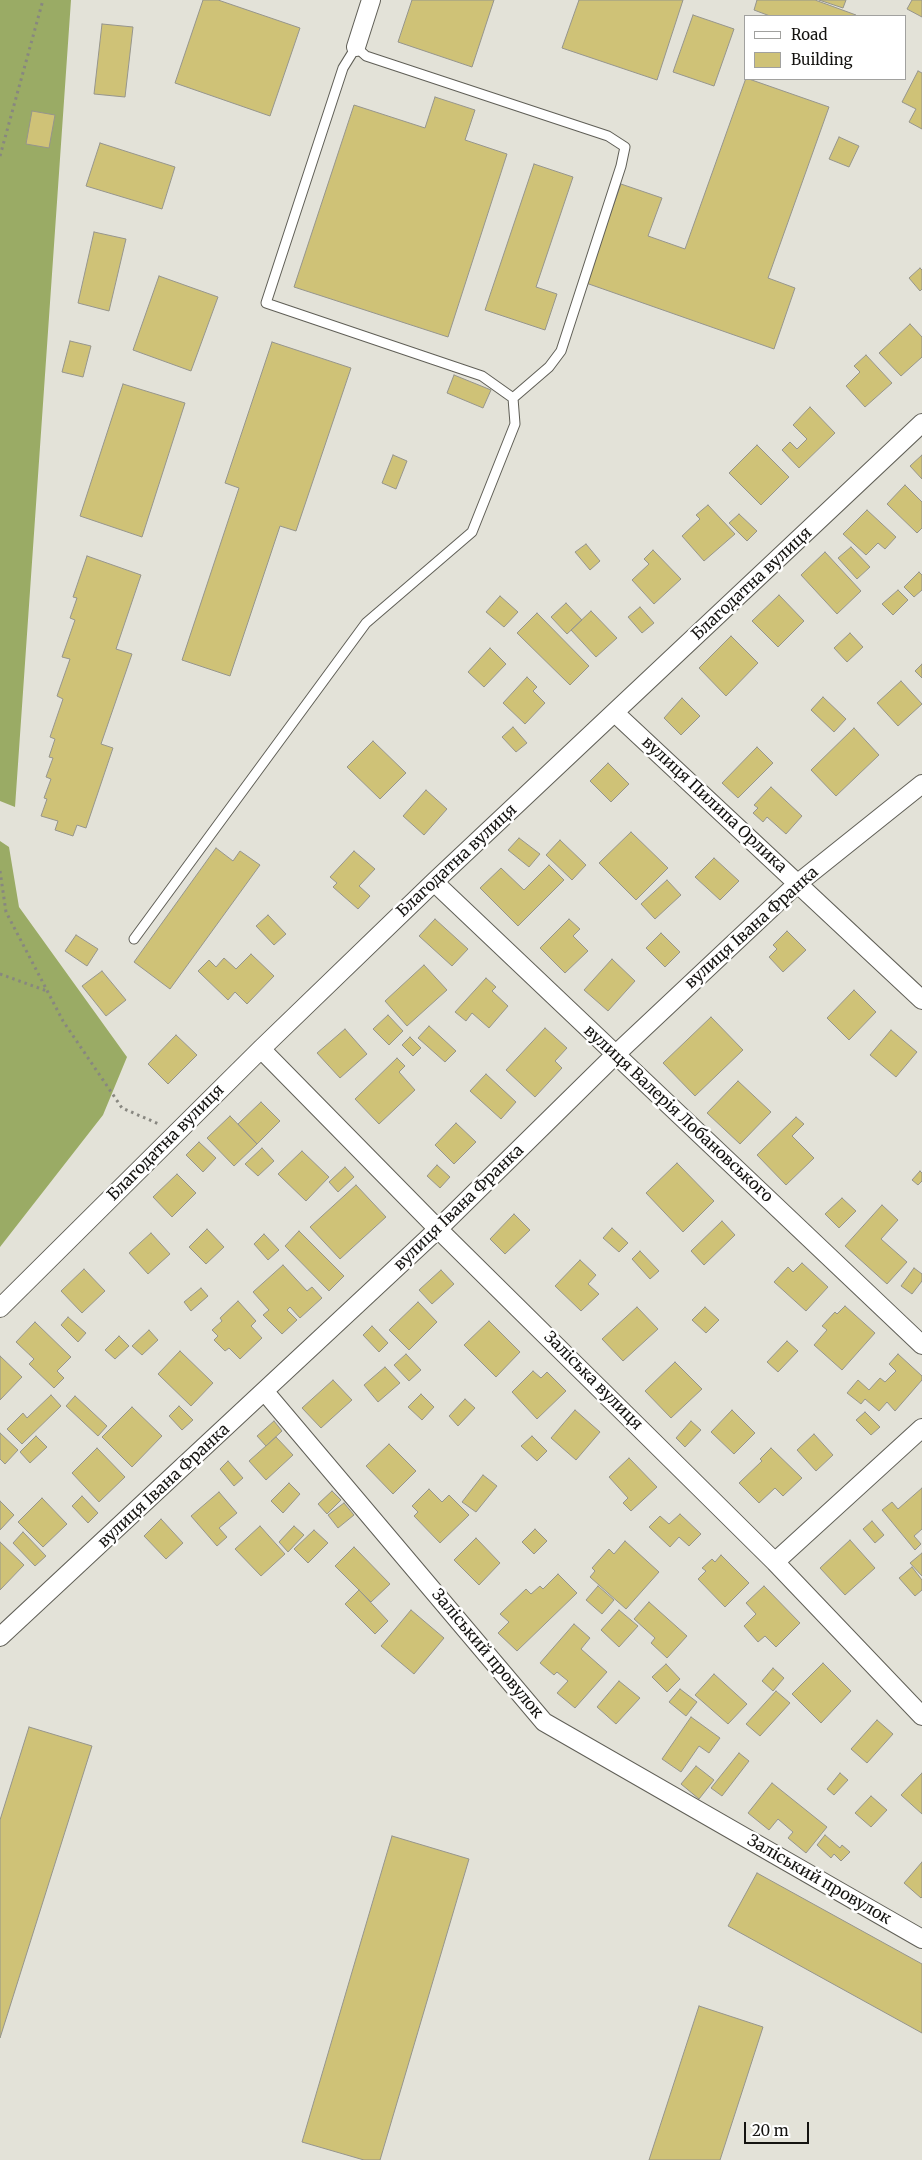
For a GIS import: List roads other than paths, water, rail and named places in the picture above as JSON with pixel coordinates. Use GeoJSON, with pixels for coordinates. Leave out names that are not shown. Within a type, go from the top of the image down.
{"type":"FeatureCollection","features":[{"type":"Feature","properties":{"kind":"street"},"geometry":{"type":"LineString","coordinates":[[356,47],[371,0]]}},
{"type":"Feature","properties":{"kind":"street","name":"Благодатна вулиця"},"geometry":{"type":"LineString","coordinates":[[0,1308],[261,1049],[434,882],[922,423]]}},
{"type":"Feature","properties":{"kind":"street","name":"вулиця Пилипа Орлика"},"geometry":{"type":"LineString","coordinates":[[615,713],[922,1000]]}},
{"type":"Feature","properties":{"kind":"street","name":"вулиця Івана Франка"},"geometry":{"type":"LineString","coordinates":[[0,1637],[438,1229],[615,1055],[797,884],[922,784]]}},
{"type":"Feature","properties":{"kind":"street","name":"вулиця Валерія Лобановського"},"geometry":{"type":"LineString","coordinates":[[434,882],[922,1345]]}},
{"type":"Feature","properties":{"kind":"street","name":"Заліська вулиця"},"geometry":{"type":"LineString","coordinates":[[261,1049],[438,1229],[775,1562],[922,1716]]}},
{"type":"Feature","properties":{"kind":"street","name":"Заліський провулок"},"geometry":{"type":"LineString","coordinates":[[265,1392],[544,1722],[922,1939]]}},
{"type":"Feature","properties":{"kind":"street"},"geometry":{"type":"LineString","coordinates":[[775,1562],[922,1428]]}},
{"type":"Feature","properties":{"kind":"lane"},"geometry":{"type":"LineString","coordinates":[[134,939],[366,623],[472,532],[515,424],[512,398],[482,376],[266,303],[343,68],[356,47],[366,56],[608,136],[625,147],[561,351],[548,367],[512,398]]}}]}
